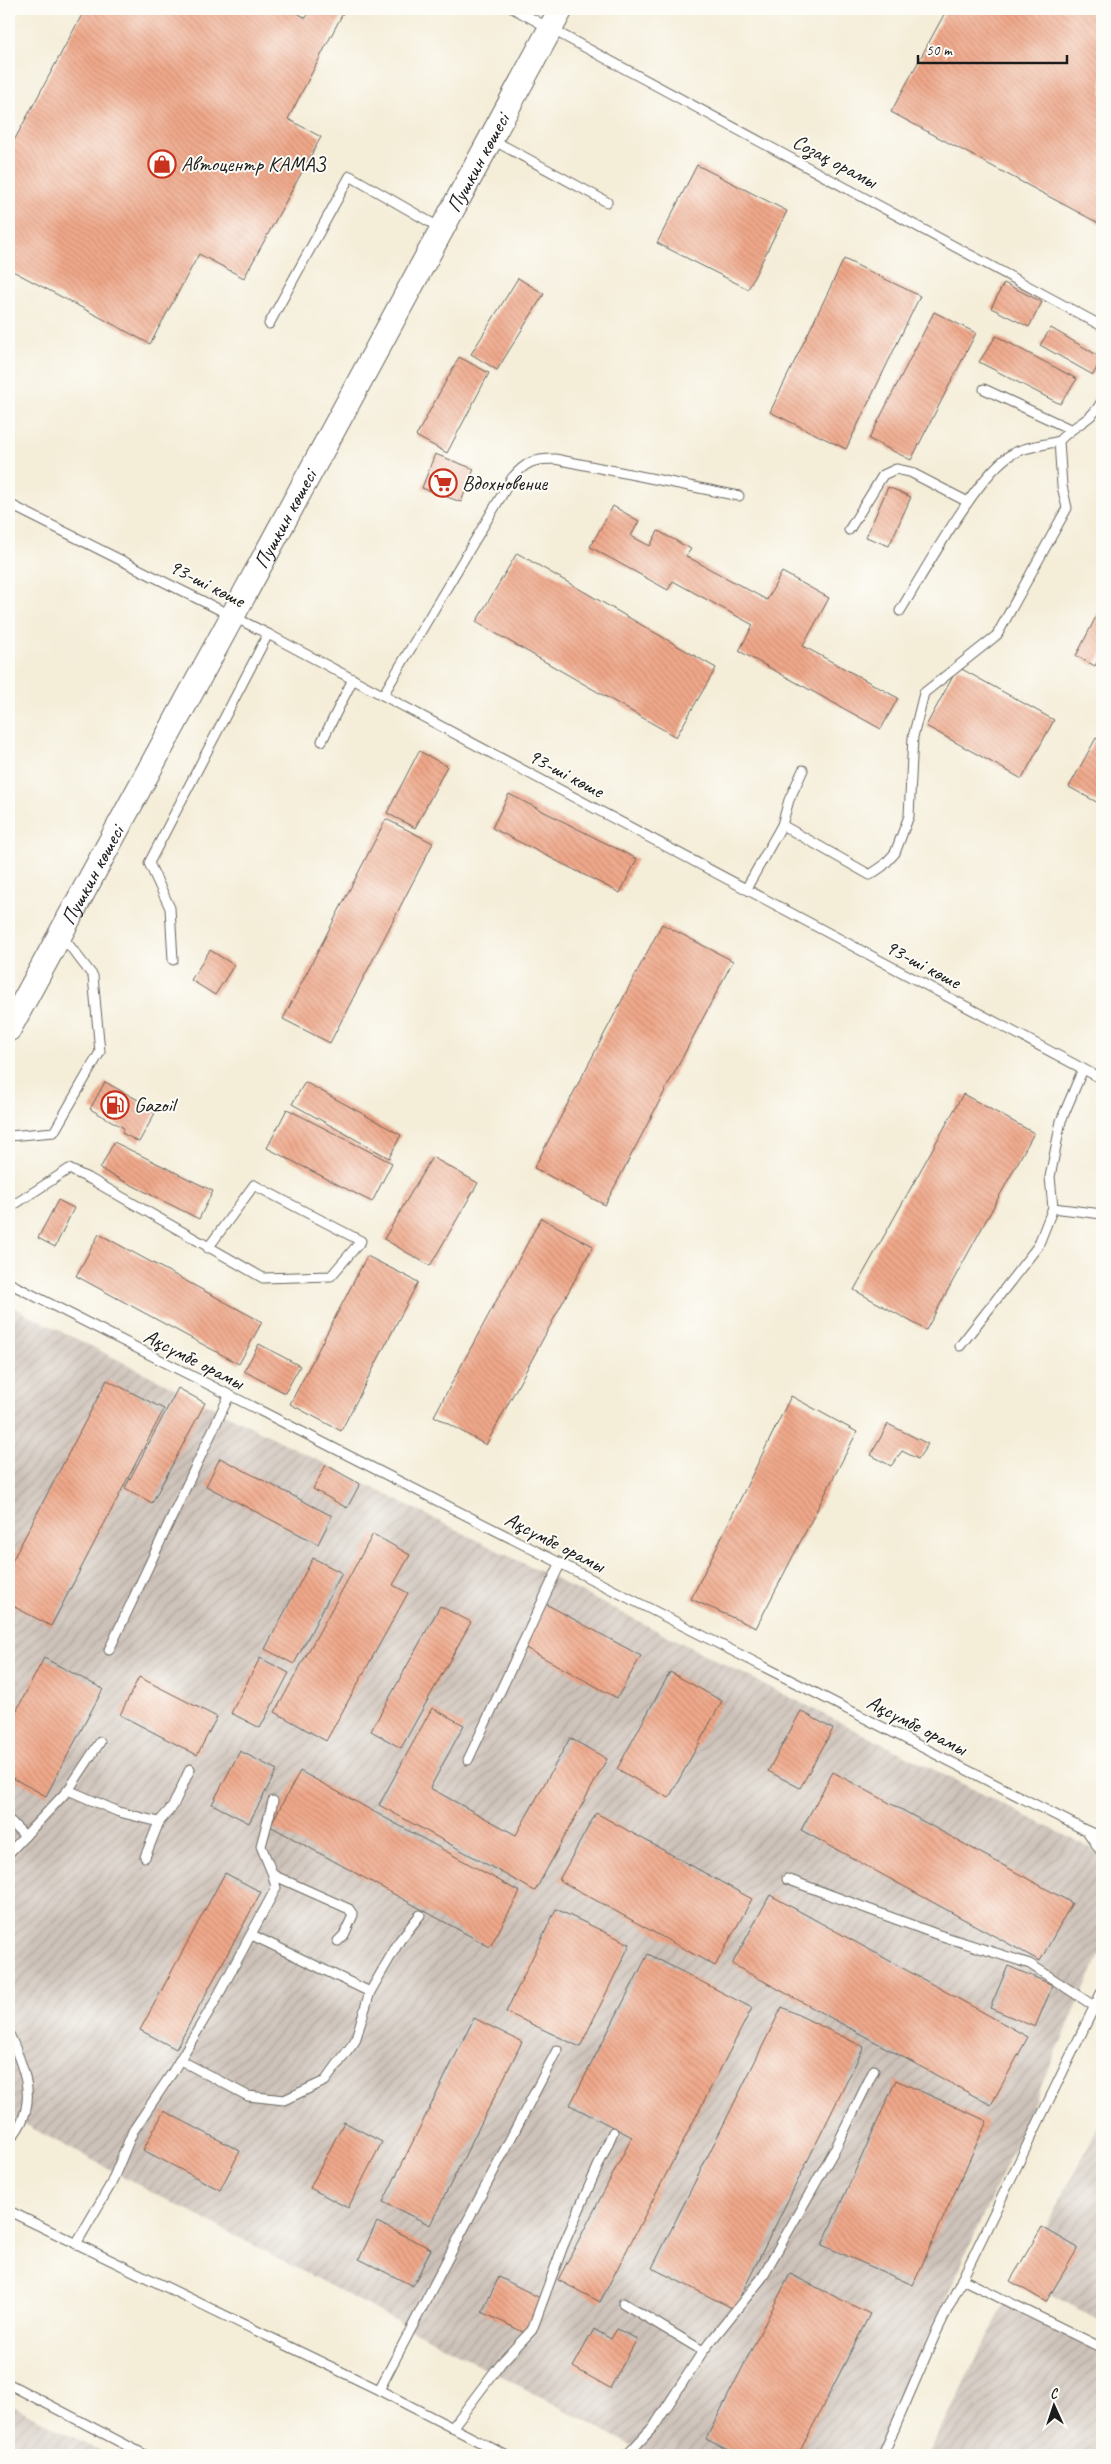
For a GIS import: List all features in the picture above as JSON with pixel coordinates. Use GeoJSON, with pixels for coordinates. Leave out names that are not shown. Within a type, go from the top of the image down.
{"type":"FeatureCollection","features":[{"type":"Feature","properties":{"kind":"main road","name":"Пушкин көшесі"},"geometry":{"type":"LineString","coordinates":[[9,1029],[556,18]]}},
{"type":"Feature","properties":{"kind":"lane","name":"Созақ орамы"},"geometry":{"type":"LineString","coordinates":[[514,9],[556,18],[1102,326]]}},
{"type":"Feature","properties":{"kind":"lane"},"geometry":{"type":"LineString","coordinates":[[491,139],[606,202]]}},
{"type":"Feature","properties":{"kind":"lane"},"geometry":{"type":"LineString","coordinates":[[268,324],[350,176],[442,229]]}},
{"type":"Feature","properties":{"kind":"lane"},"geometry":{"type":"LineString","coordinates":[[984,389],[1070,429]]}},
{"type":"Feature","properties":{"kind":"lane"},"geometry":{"type":"LineString","coordinates":[[900,611],[968,502],[999,464],[1014,452],[1059,441],[1070,429],[1095,414],[1102,401]]}},
{"type":"Feature","properties":{"kind":"lane"},"geometry":{"type":"LineString","coordinates":[[782,825],[870,875],[883,866],[895,853],[909,816],[913,736],[924,693],[997,635],[1059,524],[1067,508],[1062,486],[1059,441]]}},
{"type":"Feature","properties":{"kind":"lane"},"geometry":{"type":"LineString","coordinates":[[383,695],[512,478],[523,466],[538,459],[555,460],[739,496]]}},
{"type":"Feature","properties":{"kind":"lane"},"geometry":{"type":"LineString","coordinates":[[849,530],[883,475],[896,469],[910,472],[968,502]]}},
{"type":"Feature","properties":{"kind":"lane","name":"93-ші көше"},"geometry":{"type":"LineString","coordinates":[[9,504],[234,616],[1102,1079]]}},
{"type":"Feature","properties":{"kind":"lane"},"geometry":{"type":"LineString","coordinates":[[173,960],[170,908],[149,863],[268,634]]}},
{"type":"Feature","properties":{"kind":"lane"},"geometry":{"type":"LineString","coordinates":[[322,741],[353,679]]}},
{"type":"Feature","properties":{"kind":"lane"},"geometry":{"type":"LineString","coordinates":[[746,889],[782,825],[789,800],[803,770]]}},
{"type":"Feature","properties":{"kind":"lane"},"geometry":{"type":"LineString","coordinates":[[9,1136],[54,1132],[100,1052],[93,976],[61,934]]}},
{"type":"Feature","properties":{"kind":"lane"},"geometry":{"type":"LineString","coordinates":[[960,1346],[1038,1246],[1053,1208],[1050,1177],[1061,1121],[1083,1069]]}},
{"type":"Feature","properties":{"kind":"lane"},"geometry":{"type":"LineString","coordinates":[[9,1208],[69,1169],[92,1180],[208,1248],[263,1278],[331,1276],[361,1240],[254,1185],[208,1248]]}},
{"type":"Feature","properties":{"kind":"lane"},"geometry":{"type":"LineString","coordinates":[[1053,1208],[1102,1214]]}},
{"type":"Feature","properties":{"kind":"lane","name":"Ақсүмбе орамы"},"geometry":{"type":"LineString","coordinates":[[9,1283],[1087,1831],[1102,1836]]}},
{"type":"Feature","properties":{"kind":"lane"},"geometry":{"type":"LineString","coordinates":[[110,1650],[229,1396]]}},
{"type":"Feature","properties":{"kind":"lane"},"geometry":{"type":"LineString","coordinates":[[468,1760],[560,1564]]}},
{"type":"Feature","properties":{"kind":"lane"},"geometry":{"type":"LineString","coordinates":[[9,1854],[68,1790],[100,1742]]}},
{"type":"Feature","properties":{"kind":"lane"},"geometry":{"type":"LineString","coordinates":[[145,1857],[159,1822],[173,1806],[190,1769]]}},
{"type":"Feature","properties":{"kind":"lane"},"geometry":{"type":"LineString","coordinates":[[68,1790],[119,1812],[159,1822]]}},
{"type":"Feature","properties":{"kind":"lane"},"geometry":{"type":"LineString","coordinates":[[76,2244],[111,2184],[133,2131],[180,2060],[252,1935],[276,1888],[274,1875],[261,1846],[273,1801]]}},
{"type":"Feature","properties":{"kind":"lane"},"geometry":{"type":"LineString","coordinates":[[9,1820],[25,1836]]}},
{"type":"Feature","properties":{"kind":"lane"},"geometry":{"type":"LineString","coordinates":[[1087,1831],[1102,1853]]}},
{"type":"Feature","properties":{"kind":"lane"},"geometry":{"type":"LineString","coordinates":[[274,1875],[349,1909],[352,1915],[344,1935],[338,1941]]}},
{"type":"Feature","properties":{"kind":"lane"},"geometry":{"type":"LineString","coordinates":[[787,1879],[936,1934],[1030,1964],[1094,2006]]}},
{"type":"Feature","properties":{"kind":"lane"},"geometry":{"type":"LineString","coordinates":[[180,2060],[248,2096],[284,2100],[325,2081],[354,2041],[370,1992],[400,1940],[420,1915]]}},
{"type":"Feature","properties":{"kind":"lane"},"geometry":{"type":"LineString","coordinates":[[252,1935],[370,1992]]}},
{"type":"Feature","properties":{"kind":"lane"},"geometry":{"type":"LineString","coordinates":[[883,2455],[962,2279],[1102,1991]]}},
{"type":"Feature","properties":{"kind":"lane"},"geometry":{"type":"LineString","coordinates":[[9,2034],[29,2089],[26,2114],[9,2140]]}},
{"type":"Feature","properties":{"kind":"lane"},"geometry":{"type":"LineString","coordinates":[[379,2390],[557,2050]]}},
{"type":"Feature","properties":{"kind":"lane"},"geometry":{"type":"LineString","coordinates":[[627,2455],[655,2425],[703,2351],[760,2279],[835,2149],[874,2070]]}},
{"type":"Feature","properties":{"kind":"lane"},"geometry":{"type":"LineString","coordinates":[[452,2428],[501,2363],[532,2330],[563,2246],[612,2132]]}},
{"type":"Feature","properties":{"kind":"lane"},"geometry":{"type":"LineString","coordinates":[[9,2211],[379,2390],[505,2455]]}},
{"type":"Feature","properties":{"kind":"lane"},"geometry":{"type":"LineString","coordinates":[[962,2279],[1102,2348]]}},
{"type":"Feature","properties":{"kind":"lane"},"geometry":{"type":"LineString","coordinates":[[623,2303],[703,2351]]}},
{"type":"Feature","properties":{"kind":"lane"},"geometry":{"type":"LineString","coordinates":[[9,2384],[144,2455]]}},
{"type":"Feature","properties":{"kind":"shaded area"},"geometry":{"type":"Polygon","coordinates":[[[9,1305],[1102,1854],[1102,1950],[876,2455],[650,2455],[9,2116],[9,1305]]]}},
{"type":"Feature","properties":{"kind":"shaded area"},"geometry":{"type":"Polygon","coordinates":[[[1102,2119],[1102,2322],[1020,2277],[1102,2119]]]}},
{"type":"Feature","properties":{"kind":"shaded area"},"geometry":{"type":"Polygon","coordinates":[[[1006,2301],[1102,2354],[1102,2455],[927,2455],[1006,2301]]]}},
{"type":"Feature","properties":{"kind":"shaded area"},"geometry":{"type":"Polygon","coordinates":[[[9,2404],[108,2455],[9,2455],[9,2404]]]}},
{"type":"Feature","properties":{"kind":"building"},"geometry":{"type":"Polygon","coordinates":[[[85,9],[290,9],[306,18],[311,9],[340,9],[344,11],[288,119],[321,137],[244,278],[199,254],[150,344],[9,269],[9,150],[85,9]]]}},
{"type":"Feature","properties":{"kind":"building"},"geometry":{"type":"Polygon","coordinates":[[[947,9],[1102,9],[1102,225],[891,112],[947,9]]]}},
{"type":"Feature","properties":{"kind":"building"},"geometry":{"type":"Polygon","coordinates":[[[697,165],[787,211],[748,289],[657,243],[697,165]]]}},
{"type":"Feature","properties":{"kind":"building"},"geometry":{"type":"Polygon","coordinates":[[[844,259],[920,296],[846,449],[770,412],[844,259]]]}},
{"type":"Feature","properties":{"kind":"building"},"geometry":{"type":"Polygon","coordinates":[[[518,278],[544,294],[497,370],[471,354],[518,278]]]}},
{"type":"Feature","properties":{"kind":"building"},"geometry":{"type":"Polygon","coordinates":[[[1004,283],[1042,302],[1029,327],[991,308],[1004,283]]]}},
{"type":"Feature","properties":{"kind":"building"},"geometry":{"type":"Polygon","coordinates":[[[934,312],[976,333],[911,460],[869,439],[934,312]]]}},
{"type":"Feature","properties":{"kind":"building"},"geometry":{"type":"Polygon","coordinates":[[[1051,328],[1102,358],[1093,375],[1040,345],[1051,328]]]}},
{"type":"Feature","properties":{"kind":"building"},"geometry":{"type":"Polygon","coordinates":[[[996,336],[1077,379],[1060,404],[979,362],[996,336]]]}},
{"type":"Feature","properties":{"kind":"building"},"geometry":{"type":"Polygon","coordinates":[[[459,357],[489,373],[447,453],[416,436],[459,357]]]}},
{"type":"Feature","properties":{"kind":"building"},"geometry":{"type":"Polygon","coordinates":[[[435,454],[474,469],[461,502],[422,488],[435,454]]]}},
{"type":"Feature","properties":{"kind":"building"},"geometry":{"type":"Polygon","coordinates":[[[888,487],[911,497],[889,546],[866,537],[888,487]]]}},
{"type":"Feature","properties":{"kind":"building"},"geometry":{"type":"Polygon","coordinates":[[[613,506],[639,521],[631,536],[650,546],[658,531],[691,549],[686,556],[767,600],[782,572],[829,598],[803,646],[898,698],[881,729],[739,651],[753,625],[673,581],[668,590],[590,547],[613,506]]]}},
{"type":"Feature","properties":{"kind":"building"},"geometry":{"type":"Polygon","coordinates":[[[517,553],[716,668],[676,737],[476,622],[517,553]]]}},
{"type":"Feature","properties":{"kind":"building"},"geometry":{"type":"Polygon","coordinates":[[[1102,605],[1102,652],[1095,666],[1076,656],[1102,605]]]}},
{"type":"Feature","properties":{"kind":"building"},"geometry":{"type":"Polygon","coordinates":[[[958,667],[1054,720],[1022,779],[926,726],[958,667]]]}},
{"type":"Feature","properties":{"kind":"building"},"geometry":{"type":"Polygon","coordinates":[[[1096,738],[1102,741],[1102,805],[1069,787],[1096,738]]]}},
{"type":"Feature","properties":{"kind":"building"},"geometry":{"type":"Polygon","coordinates":[[[419,751],[447,766],[415,828],[387,813],[419,751]]]}},
{"type":"Feature","properties":{"kind":"building"},"geometry":{"type":"Polygon","coordinates":[[[509,794],[637,859],[620,893],[492,828],[509,794]]]}},
{"type":"Feature","properties":{"kind":"building"},"geometry":{"type":"Polygon","coordinates":[[[386,819],[433,843],[330,1043],[283,1019],[386,819]]]}},
{"type":"Feature","properties":{"kind":"building"},"geometry":{"type":"Polygon","coordinates":[[[662,924],[733,961],[605,1205],[534,1168],[662,924]]]}},
{"type":"Feature","properties":{"kind":"building"},"geometry":{"type":"Polygon","coordinates":[[[210,950],[234,965],[215,995],[191,980],[210,950]]]}},
{"type":"Feature","properties":{"kind":"building"},"geometry":{"type":"Polygon","coordinates":[[[105,1082],[140,1101],[138,1104],[155,1113],[139,1142],[122,1133],[124,1128],[90,1109],[105,1082]]]}},
{"type":"Feature","properties":{"kind":"building"},"geometry":{"type":"Polygon","coordinates":[[[305,1082],[401,1135],[389,1158],[292,1104],[305,1082]]]}},
{"type":"Feature","properties":{"kind":"building"},"geometry":{"type":"Polygon","coordinates":[[[963,1094],[1034,1133],[926,1330],[854,1290],[963,1094]]]}},
{"type":"Feature","properties":{"kind":"building"},"geometry":{"type":"Polygon","coordinates":[[[287,1109],[392,1163],[372,1202],[267,1148],[287,1109]]]}},
{"type":"Feature","properties":{"kind":"building"},"geometry":{"type":"Polygon","coordinates":[[[114,1142],[213,1191],[199,1219],[100,1169],[114,1142]]]}},
{"type":"Feature","properties":{"kind":"building"},"geometry":{"type":"Polygon","coordinates":[[[432,1157],[478,1183],[430,1266],[384,1239],[432,1157]]]}},
{"type":"Feature","properties":{"kind":"building"},"geometry":{"type":"Polygon","coordinates":[[[58,1200],[74,1208],[55,1247],[38,1238],[58,1200]]]}},
{"type":"Feature","properties":{"kind":"building"},"geometry":{"type":"Polygon","coordinates":[[[541,1218],[593,1246],[486,1445],[434,1416],[541,1218]]]}},
{"type":"Feature","properties":{"kind":"building"},"geometry":{"type":"Polygon","coordinates":[[[99,1234],[262,1322],[239,1364],[76,1276],[99,1234]]]}},
{"type":"Feature","properties":{"kind":"building"},"geometry":{"type":"Polygon","coordinates":[[[367,1256],[418,1282],[341,1431],[290,1404],[367,1256]]]}},
{"type":"Feature","properties":{"kind":"building"},"geometry":{"type":"Polygon","coordinates":[[[259,1344],[300,1366],[285,1393],[244,1371],[259,1344]]]}},
{"type":"Feature","properties":{"kind":"building"},"geometry":{"type":"Polygon","coordinates":[[[107,1380],[164,1409],[51,1626],[9,1604],[9,1567],[107,1380]]]}},
{"type":"Feature","properties":{"kind":"building"},"geometry":{"type":"Polygon","coordinates":[[[178,1388],[205,1403],[152,1503],[125,1488],[178,1388]]]}},
{"type":"Feature","properties":{"kind":"building"},"geometry":{"type":"Polygon","coordinates":[[[791,1396],[857,1432],[756,1628],[691,1599],[791,1396]]]}},
{"type":"Feature","properties":{"kind":"building"},"geometry":{"type":"Polygon","coordinates":[[[888,1424],[928,1444],[918,1459],[902,1451],[891,1466],[871,1455],[888,1424]]]}},
{"type":"Feature","properties":{"kind":"building"},"geometry":{"type":"Polygon","coordinates":[[[220,1458],[332,1516],[318,1544],[206,1486],[220,1458]]]}},
{"type":"Feature","properties":{"kind":"building"},"geometry":{"type":"Polygon","coordinates":[[[326,1465],[360,1484],[347,1508],[313,1489],[326,1465]]]}},
{"type":"Feature","properties":{"kind":"building"},"geometry":{"type":"Polygon","coordinates":[[[373,1534],[410,1555],[393,1585],[408,1593],[326,1741],[275,1712],[373,1534]]]}},
{"type":"Feature","properties":{"kind":"building"},"geometry":{"type":"Polygon","coordinates":[[[313,1558],[342,1573],[294,1664],[265,1649],[313,1558]]]}},
{"type":"Feature","properties":{"kind":"building"},"geometry":{"type":"Polygon","coordinates":[[[546,1604],[641,1656],[617,1698],[522,1646],[546,1604]]]}},
{"type":"Feature","properties":{"kind":"building"},"geometry":{"type":"Polygon","coordinates":[[[440,1606],[471,1622],[401,1748],[371,1731],[440,1606]]]}},
{"type":"Feature","properties":{"kind":"building"},"geometry":{"type":"Polygon","coordinates":[[[44,1658],[103,1689],[46,1796],[9,1776],[9,1725],[44,1658]]]}},
{"type":"Feature","properties":{"kind":"building"},"geometry":{"type":"Polygon","coordinates":[[[260,1658],[289,1673],[260,1728],[231,1713],[260,1658]]]}},
{"type":"Feature","properties":{"kind":"building"},"geometry":{"type":"Polygon","coordinates":[[[670,1672],[722,1701],[669,1798],[617,1769],[670,1672]]]}},
{"type":"Feature","properties":{"kind":"building"},"geometry":{"type":"Polygon","coordinates":[[[139,1677],[217,1717],[197,1755],[120,1715],[139,1677]]]}},
{"type":"Feature","properties":{"kind":"building"},"geometry":{"type":"Polygon","coordinates":[[[432,1708],[464,1725],[430,1788],[516,1835],[570,1738],[607,1759],[535,1891],[379,1805],[432,1708]]]}},
{"type":"Feature","properties":{"kind":"building"},"geometry":{"type":"Polygon","coordinates":[[[801,1711],[833,1729],[800,1788],[768,1771],[801,1711]]]}},
{"type":"Feature","properties":{"kind":"building"},"geometry":{"type":"Polygon","coordinates":[[[240,1751],[277,1770],[249,1823],[212,1804],[240,1751]]]}},
{"type":"Feature","properties":{"kind":"building"},"geometry":{"type":"Polygon","coordinates":[[[300,1771],[520,1892],[490,1947],[270,1826],[300,1771]]]}},
{"type":"Feature","properties":{"kind":"building"},"geometry":{"type":"Polygon","coordinates":[[[833,1772],[1072,1903],[1040,1961],[801,1830],[833,1772]]]}},
{"type":"Feature","properties":{"kind":"building"},"geometry":{"type":"Polygon","coordinates":[[[596,1813],[752,1899],[715,1966],[559,1880],[596,1813]]]}},
{"type":"Feature","properties":{"kind":"building"},"geometry":{"type":"Polygon","coordinates":[[[225,1873],[261,1892],[176,2049],[140,2030],[225,1873]]]}},
{"type":"Feature","properties":{"kind":"building"},"geometry":{"type":"Polygon","coordinates":[[[770,1895],[1028,2037],[991,2105],[732,1964],[770,1895]]]}},
{"type":"Feature","properties":{"kind":"building"},"geometry":{"type":"Polygon","coordinates":[[[556,1909],[630,1944],[580,2047],[506,2012],[556,1909]]]}},
{"type":"Feature","properties":{"kind":"building"},"geometry":{"type":"Polygon","coordinates":[[[648,1954],[752,2008],[600,2302],[558,2280],[632,2137],[570,2105],[648,1954]]]}},
{"type":"Feature","properties":{"kind":"building"},"geometry":{"type":"Polygon","coordinates":[[[1008,1966],[1053,1985],[1035,2027],[990,2008],[1008,1966]]]}},
{"type":"Feature","properties":{"kind":"building"},"geometry":{"type":"Polygon","coordinates":[[[782,2007],[864,2047],[734,2309],[652,2268],[782,2007]]]}},
{"type":"Feature","properties":{"kind":"building"},"geometry":{"type":"Polygon","coordinates":[[[474,2018],[522,2042],[430,2225],[383,2202],[474,2018]]]}},
{"type":"Feature","properties":{"kind":"building"},"geometry":{"type":"Polygon","coordinates":[[[896,2080],[987,2121],[913,2285],[822,2245],[896,2080]]]}},
{"type":"Feature","properties":{"kind":"building"},"geometry":{"type":"Polygon","coordinates":[[[164,2111],[240,2151],[220,2190],[143,2150],[164,2111]]]}},
{"type":"Feature","properties":{"kind":"building"},"geometry":{"type":"Polygon","coordinates":[[[344,2122],[382,2142],[348,2208],[310,2188],[344,2122]]]}},
{"type":"Feature","properties":{"kind":"building"},"geometry":{"type":"Polygon","coordinates":[[[377,2222],[431,2249],[413,2286],[359,2259],[377,2222]]]}},
{"type":"Feature","properties":{"kind":"building"},"geometry":{"type":"Polygon","coordinates":[[[1042,2227],[1078,2248],[1046,2302],[1010,2281],[1042,2227]]]}},
{"type":"Feature","properties":{"kind":"building"},"geometry":{"type":"Polygon","coordinates":[[[790,2274],[870,2314],[798,2455],[738,2455],[706,2439],[790,2274]]]}},
{"type":"Feature","properties":{"kind":"building"},"geometry":{"type":"Polygon","coordinates":[[[499,2277],[542,2299],[525,2333],[482,2312],[499,2277]]]}},
{"type":"Feature","properties":{"kind":"building"},"geometry":{"type":"Polygon","coordinates":[[[594,2329],[611,2339],[617,2329],[637,2339],[610,2388],[573,2367],[594,2329]]]}},
{"type":"Feature","properties":{"kind":"place","name":"Автоцентр КАМАЗ"},"geometry":{"type":"Point","coordinates":[162,164]}},
{"type":"Feature","properties":{"kind":"place","name":"Вдохновение"},"geometry":{"type":"Point","coordinates":[443,483]}},
{"type":"Feature","properties":{"kind":"place","name":"Gazoil"},"geometry":{"type":"Point","coordinates":[115,1105]}}]}
